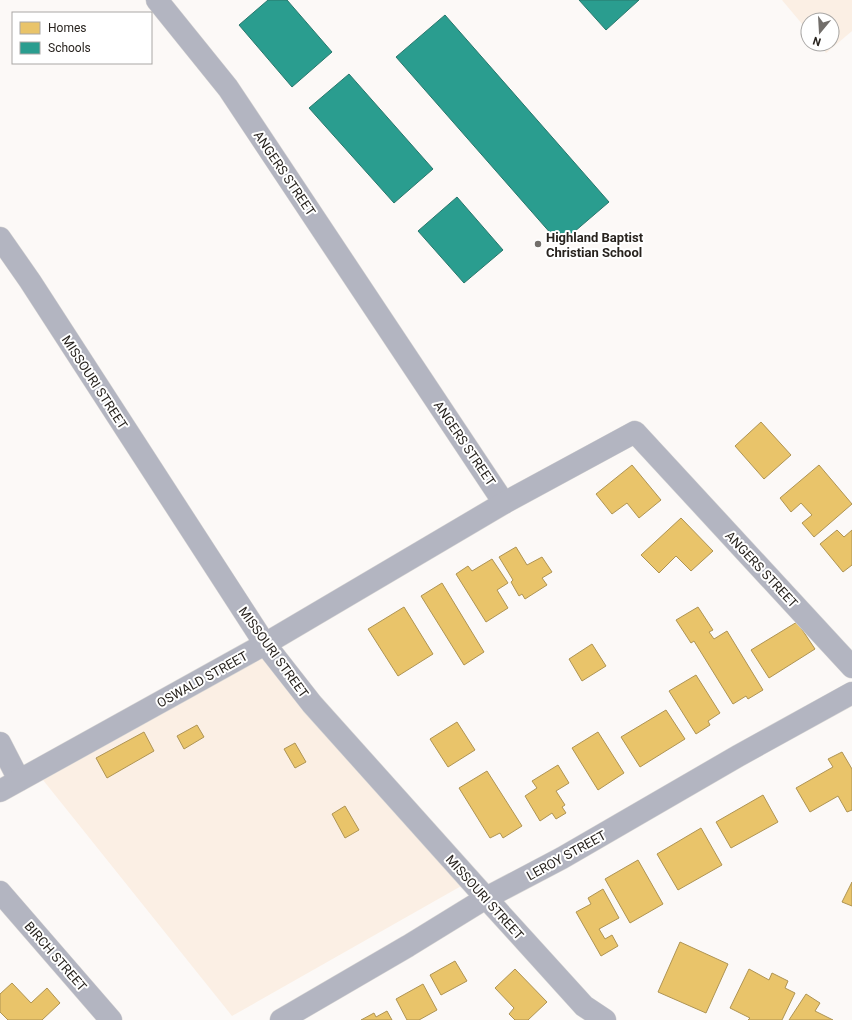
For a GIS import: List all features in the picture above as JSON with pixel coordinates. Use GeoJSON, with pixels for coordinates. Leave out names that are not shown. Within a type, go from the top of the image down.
{"type":"FeatureCollection","features":[{"type":"Feature","properties":{"kind":"street","name":"ANGERS STREET"},"geometry":{"type":"LineString","coordinates":[[156,0],[228,88],[504,503],[635,432],[852,667]]}},
{"type":"Feature","properties":{"kind":"street","name":"MISSOURI STREET"},"geometry":{"type":"LineString","coordinates":[[0,238],[30,281],[265,644],[312,704],[486,898],[584,1006],[605,1020]]}},
{"type":"Feature","properties":{"kind":"street","name":"OSWALD STREET"},"geometry":{"type":"LineString","coordinates":[[0,791],[265,644],[504,503]]}},
{"type":"Feature","properties":{"kind":"street","name":"LEROY STREET"},"geometry":{"type":"LineString","coordinates":[[281,1020],[408,946],[486,898],[562,858],[738,756],[852,693]]}},
{"type":"Feature","properties":{"kind":"street"},"geometry":{"type":"LineString","coordinates":[[0,743],[19,780]]}},
{"type":"Feature","properties":{"kind":"street","name":"BIRCH STREET"},"geometry":{"type":"LineString","coordinates":[[0,892],[111,1020]]}},
{"type":"Feature","properties":{"kind":"shaded area"},"geometry":{"type":"Polygon","coordinates":[[[782,0],[852,0],[852,31],[840,41],[840,12],[800,12],[800,21],[782,0]]]}},
{"type":"Feature","properties":{"kind":"shaded area"},"geometry":{"type":"Polygon","coordinates":[[[264,654],[463,885],[232,1016],[43,780],[264,654]]]}},
{"type":"Feature","properties":{"kind":"building: Homes"},"geometry":{"type":"Polygon","coordinates":[[[761,422],[791,455],[764,479],[735,446],[761,422]]]}},
{"type":"Feature","properties":{"kind":"building: Homes"},"geometry":{"type":"Polygon","coordinates":[[[632,465],[661,500],[639,518],[627,503],[612,514],[596,494],[632,465]]]}},
{"type":"Feature","properties":{"kind":"building: Homes"},"geometry":{"type":"Polygon","coordinates":[[[819,465],[852,504],[814,537],[802,523],[812,515],[801,503],[791,512],[780,498],[819,465]]]}},
{"type":"Feature","properties":{"kind":"building: Homes"},"geometry":{"type":"Polygon","coordinates":[[[681,518],[713,551],[691,571],[676,556],[659,573],[641,555],[681,518]]]}},
{"type":"Feature","properties":{"kind":"building: Homes"},"geometry":{"type":"Polygon","coordinates":[[[837,530],[844,537],[852,530],[852,565],[843,572],[820,544],[837,530]]]}},
{"type":"Feature","properties":{"kind":"building: Homes"},"geometry":{"type":"Polygon","coordinates":[[[516,547],[527,565],[542,557],[552,572],[542,578],[547,585],[525,599],[522,594],[519,596],[511,582],[513,580],[499,557],[516,547]]]}},
{"type":"Feature","properties":{"kind":"building: Homes"},"geometry":{"type":"Polygon","coordinates":[[[492,559],[508,583],[497,590],[508,608],[486,622],[456,574],[468,566],[472,571],[492,559]]]}},
{"type":"Feature","properties":{"kind":"building: Homes"},"geometry":{"type":"Polygon","coordinates":[[[442,583],[484,652],[464,665],[421,596],[442,583]]]}},
{"type":"Feature","properties":{"kind":"building: Homes"},"geometry":{"type":"Polygon","coordinates":[[[404,607],[433,654],[398,676],[368,629],[404,607]]]}},
{"type":"Feature","properties":{"kind":"building: Homes"},"geometry":{"type":"Polygon","coordinates":[[[698,607],[713,630],[709,632],[714,639],[727,631],[763,690],[748,699],[746,696],[733,704],[694,641],[691,643],[676,620],[698,607]]]}},
{"type":"Feature","properties":{"kind":"building: Homes"},"geometry":{"type":"Polygon","coordinates":[[[797,622],[815,649],[769,678],[751,650],[797,622]]]}},
{"type":"Feature","properties":{"kind":"building: Homes"},"geometry":{"type":"Polygon","coordinates":[[[592,644],[606,666],[582,681],[569,659],[592,644]]]}},
{"type":"Feature","properties":{"kind":"building: Homes"},"geometry":{"type":"Polygon","coordinates":[[[696,675],[720,713],[708,721],[710,725],[696,734],[669,691],[696,675]]]}},
{"type":"Feature","properties":{"kind":"building: Homes"},"geometry":{"type":"Polygon","coordinates":[[[666,710],[685,739],[640,767],[621,737],[666,710]]]}},
{"type":"Feature","properties":{"kind":"building: Homes"},"geometry":{"type":"Polygon","coordinates":[[[457,722],[475,750],[448,767],[430,739],[457,722]]]}},
{"type":"Feature","properties":{"kind":"building: Homes"},"geometry":{"type":"Polygon","coordinates":[[[197,725],[204,737],[184,749],[177,736],[197,725]]]}},
{"type":"Feature","properties":{"kind":"building: Homes"},"geometry":{"type":"Polygon","coordinates":[[[144,732],[154,751],[107,778],[96,758],[144,732]]]}},
{"type":"Feature","properties":{"kind":"building: Homes"},"geometry":{"type":"Polygon","coordinates":[[[598,732],[624,773],[598,790],[572,748],[598,732]]]}},
{"type":"Feature","properties":{"kind":"building: Homes"},"geometry":{"type":"Polygon","coordinates":[[[295,743],[306,762],[295,768],[284,749],[295,743]]]}},
{"type":"Feature","properties":{"kind":"building: Homes"},"geometry":{"type":"Polygon","coordinates":[[[842,752],[852,769],[852,810],[847,812],[838,796],[810,812],[796,788],[833,767],[828,759],[842,752]]]}},
{"type":"Feature","properties":{"kind":"building: Homes"},"geometry":{"type":"Polygon","coordinates":[[[558,765],[569,783],[556,791],[565,805],[562,807],[566,813],[556,819],[552,813],[540,821],[525,796],[537,788],[532,781],[558,765]]]}},
{"type":"Feature","properties":{"kind":"building: Homes"},"geometry":{"type":"Polygon","coordinates":[[[487,771],[522,826],[503,838],[500,833],[490,838],[459,788],[487,771]]]}},
{"type":"Feature","properties":{"kind":"building: Homes"},"geometry":{"type":"Polygon","coordinates":[[[763,795],[778,822],[731,848],[716,822],[763,795]]]}},
{"type":"Feature","properties":{"kind":"building: Homes"},"geometry":{"type":"Polygon","coordinates":[[[345,806],[359,830],[345,838],[332,814],[345,806]]]}},
{"type":"Feature","properties":{"kind":"building: Homes"},"geometry":{"type":"Polygon","coordinates":[[[701,828],[722,865],[678,890],[657,854],[701,828]]]}},
{"type":"Feature","properties":{"kind":"building: Homes"},"geometry":{"type":"Polygon","coordinates":[[[638,860],[663,904],[630,923],[605,879],[638,860]]]}},
{"type":"Feature","properties":{"kind":"building: Homes"},"geometry":{"type":"Polygon","coordinates":[[[852,882],[852,906],[842,902],[852,882]]]}},
{"type":"Feature","properties":{"kind":"building: Homes"},"geometry":{"type":"Polygon","coordinates":[[[603,889],[619,918],[599,929],[605,939],[612,935],[618,946],[601,956],[576,912],[591,904],[588,898],[603,889]]]}},
{"type":"Feature","properties":{"kind":"building: Homes"},"geometry":{"type":"Polygon","coordinates":[[[680,942],[728,964],[706,1013],[658,992],[680,942]]]}},
{"type":"Feature","properties":{"kind":"building: Homes"},"geometry":{"type":"Polygon","coordinates":[[[455,961],[467,981],[441,995],[430,975],[455,961]]]}},
{"type":"Feature","properties":{"kind":"building: Homes"},"geometry":{"type":"Polygon","coordinates":[[[515,969],[547,1002],[528,1020],[515,1020],[509,1014],[514,1008],[495,988],[515,969]]]}},
{"type":"Feature","properties":{"kind":"building: Homes"},"geometry":{"type":"Polygon","coordinates":[[[749,969],[769,980],[772,973],[788,981],[785,988],[795,993],[782,1020],[748,1020],[750,1018],[730,1008],[749,969]]]}},
{"type":"Feature","properties":{"kind":"building: Homes"},"geometry":{"type":"Polygon","coordinates":[[[12,983],[31,1003],[47,988],[60,1003],[42,1020],[8,1020],[0,1012],[0,994],[12,983]]]}},
{"type":"Feature","properties":{"kind":"building: Homes"},"geometry":{"type":"Polygon","coordinates":[[[423,984],[437,1010],[419,1020],[407,1020],[396,999],[423,984]]]}},
{"type":"Feature","properties":{"kind":"building: Homes"},"geometry":{"type":"Polygon","coordinates":[[[806,994],[820,1003],[815,1011],[833,1020],[789,1020],[806,994]]]}},
{"type":"Feature","properties":{"kind":"building: Homes"},"geometry":{"type":"Polygon","coordinates":[[[387,1011],[392,1020],[361,1020],[374,1013],[376,1017],[387,1011]]]}},
{"type":"Feature","properties":{"kind":"building: Schools"},"geometry":{"type":"Polygon","coordinates":[[[268,0],[287,0],[332,52],[292,87],[239,25],[268,0]]]}},
{"type":"Feature","properties":{"kind":"building: Schools"},"geometry":{"type":"Polygon","coordinates":[[[579,0],[639,0],[606,30],[579,0]]]}},
{"type":"Feature","properties":{"kind":"building: Schools"},"geometry":{"type":"Polygon","coordinates":[[[445,15],[609,202],[560,244],[396,57],[445,15]]]}},
{"type":"Feature","properties":{"kind":"building: Schools"},"geometry":{"type":"Polygon","coordinates":[[[349,74],[433,169],[394,203],[309,108],[349,74]]]}},
{"type":"Feature","properties":{"kind":"building: Schools"},"geometry":{"type":"Polygon","coordinates":[[[457,197],[503,250],[464,283],[418,231],[457,197]]]}},
{"type":"Feature","properties":{"kind":"place","name":"Highland Baptist Christian School"},"geometry":{"type":"Point","coordinates":[538,244]}}]}
